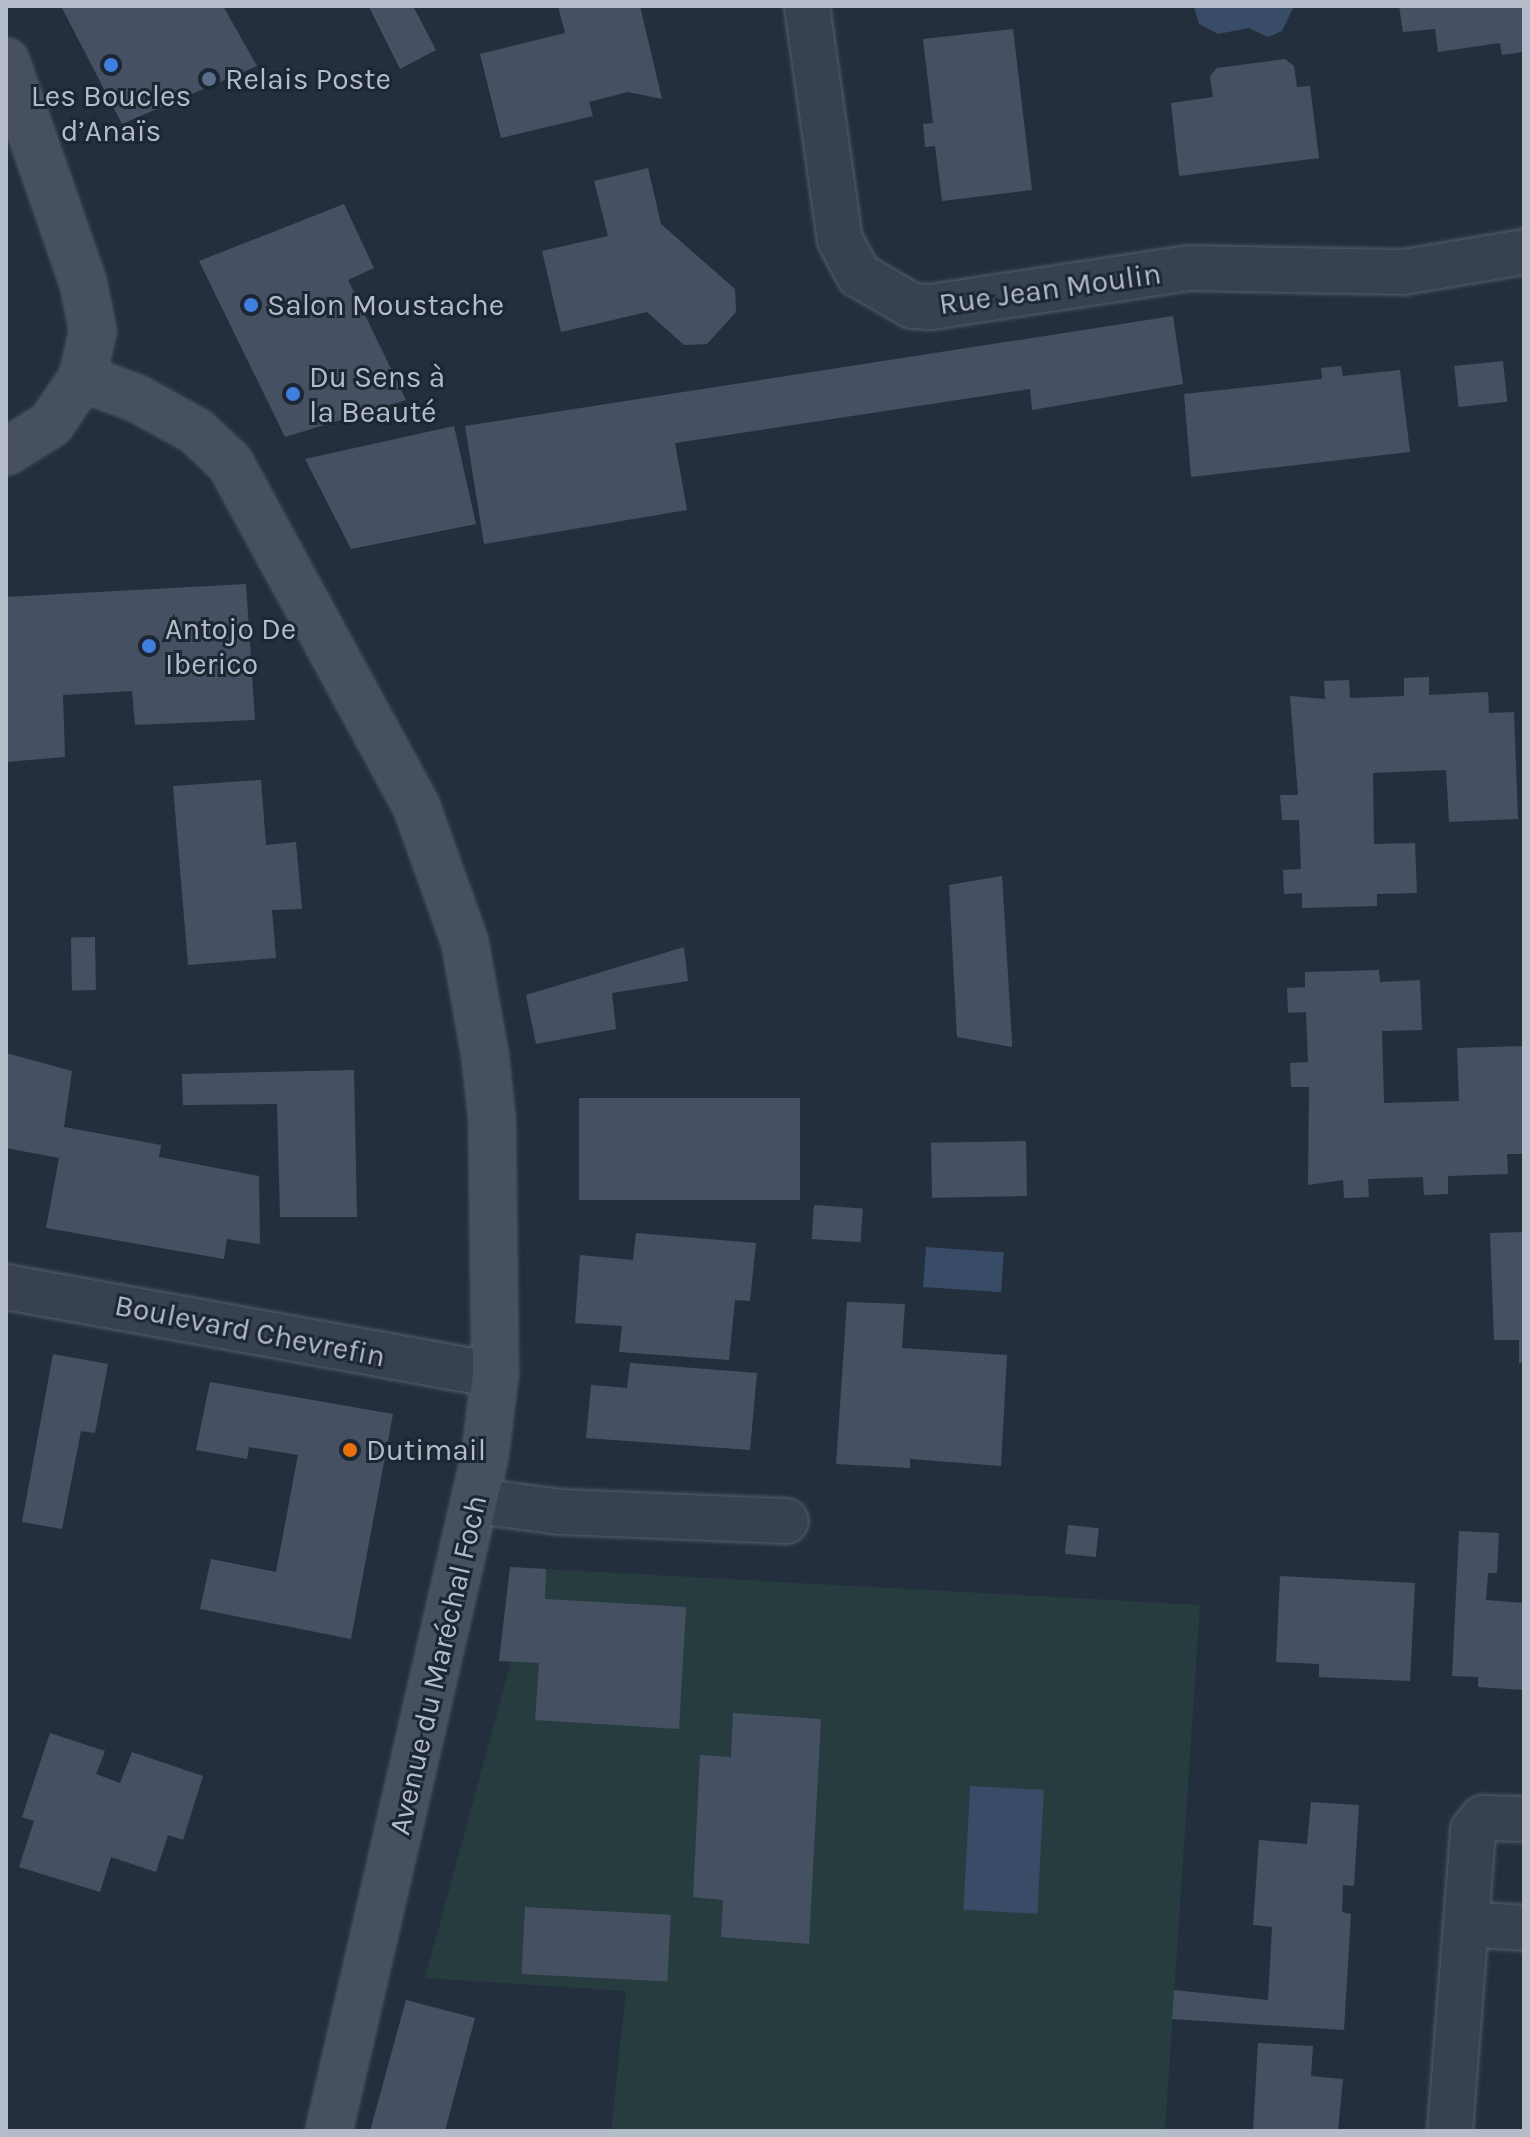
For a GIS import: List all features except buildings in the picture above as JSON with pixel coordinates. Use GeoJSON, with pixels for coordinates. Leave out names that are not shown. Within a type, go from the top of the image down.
{"type":"FeatureCollection","features":[{"type":"Feature","properties":{"kind":"main road"},"geometry":{"type":"LineString","coordinates":[[6,61],[83,282],[93,331],[82,378],[51,424],[6,452]]}},
{"type":"Feature","properties":{"kind":"main road","name":"Avenue du Maréchal Foch"},"geometry":{"type":"LineString","coordinates":[[82,378],[136,398],[196,431],[230,463],[417,808],[465,943],[485,1055],[492,1119],[495,1375],[477,1501],[329,2131]]}},
{"type":"Feature","properties":{"kind":"street","name":"Rue Jean Moulin"},"geometry":{"type":"LineString","coordinates":[[807,6],[840,240],[859,275],[912,306],[931,307],[1189,268],[1404,272],[1524,252]]}},
{"type":"Feature","properties":{"kind":"street","name":"Boulevard Chevrefin"},"geometry":{"type":"LineString","coordinates":[[6,1287],[495,1375]]}},
{"type":"Feature","properties":{"kind":"street"},"geometry":{"type":"LineString","coordinates":[[477,1501],[561,1512],[786,1521]]}},
{"type":"Feature","properties":{"kind":"street"},"geometry":{"type":"LineString","coordinates":[[1450,2131],[1473,1830],[1483,1818],[1524,1819]]}},
{"type":"Feature","properties":{"kind":"street"},"geometry":{"type":"LineString","coordinates":[[1467,1924],[1524,1928]]}},
{"type":"Feature","properties":{"kind":"green space"},"geometry":{"type":"Polygon","coordinates":[[[510,1567],[1200,1605],[1165,2131],[611,2131],[626,1991],[425,1978],[511,1662],[499,1661],[510,1567]]]}},
{"type":"Feature","properties":{"kind":"water"},"geometry":{"type":"Polygon","coordinates":[[[1294,6],[1282,31],[1268,37],[1249,28],[1218,34],[1199,24],[1194,7],[1294,6]]]}},
{"type":"Feature","properties":{"kind":"water"},"geometry":{"type":"Polygon","coordinates":[[[926,1247],[1004,1252],[1001,1292],[923,1287],[926,1247]]]}},
{"type":"Feature","properties":{"kind":"water"},"geometry":{"type":"Polygon","coordinates":[[[970,1786],[1044,1790],[1037,1914],[964,1910],[970,1786]]]}},
{"type":"Feature","properties":{"kind":"place","name":"Les Boucles d’Anaïs"},"geometry":{"type":"Point","coordinates":[111,65]}},
{"type":"Feature","properties":{"kind":"place","name":"Relais Poste"},"geometry":{"type":"Point","coordinates":[209,79]}},
{"type":"Feature","properties":{"kind":"place","name":"Salon Moustache"},"geometry":{"type":"Point","coordinates":[251,305]}},
{"type":"Feature","properties":{"kind":"place","name":"Du Sens à la Beauté"},"geometry":{"type":"Point","coordinates":[293,394]}},
{"type":"Feature","properties":{"kind":"place","name":"Antojo De Iberico"},"geometry":{"type":"Point","coordinates":[149,646]}},
{"type":"Feature","properties":{"kind":"place","name":"Dutimail"},"geometry":{"type":"Point","coordinates":[350,1450]}}]}
